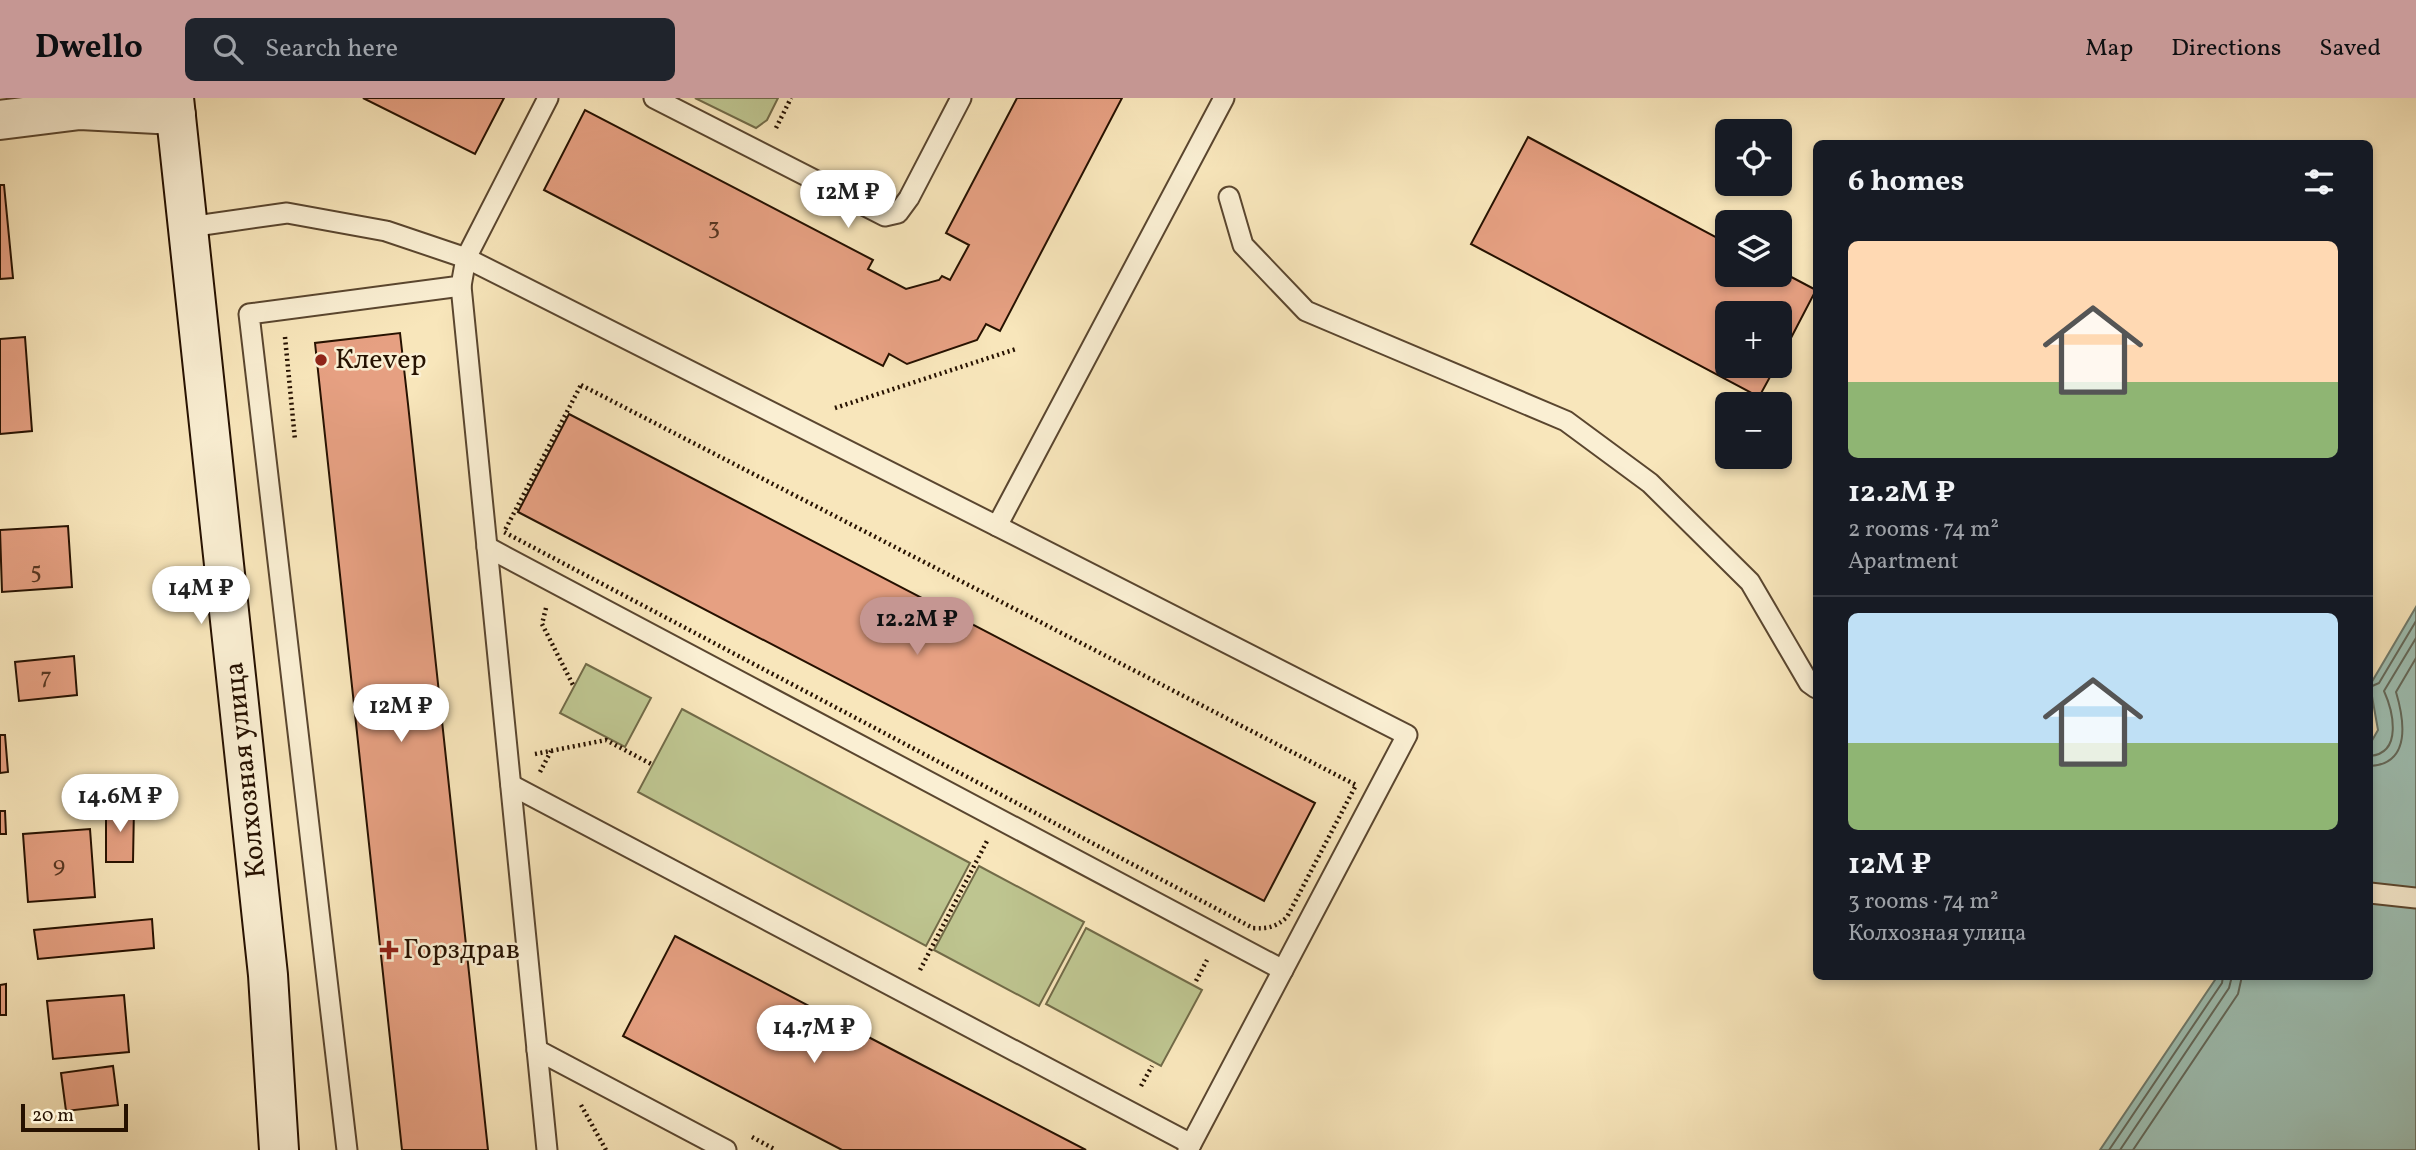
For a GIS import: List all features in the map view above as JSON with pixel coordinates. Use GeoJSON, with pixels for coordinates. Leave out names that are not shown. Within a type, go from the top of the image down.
{"type":"FeatureCollection","features":[{"type":"Feature","properties":{"kind":"main road"},"geometry":{"type":"LineString","coordinates":[[0,120],[80,110],[175,106]]}},
{"type":"Feature","properties":{"kind":"main road","name":"Колхозная улица"},"geometry":{"type":"LineString","coordinates":[[175,106],[268,975],[279,1150]]}},
{"type":"Feature","properties":{"kind":"lane"},"geometry":{"type":"LineString","coordinates":[[547,1150],[461,286],[466,258],[548,98]]}},
{"type":"Feature","properties":{"kind":"lane"},"geometry":{"type":"LineString","coordinates":[[654,98],[884,216],[898,213],[909,198],[961,98]]}},
{"type":"Feature","properties":{"kind":"lane"},"geometry":{"type":"LineString","coordinates":[[997,526],[1224,98]]}},
{"type":"Feature","properties":{"kind":"lane"},"geometry":{"type":"LineString","coordinates":[[1229,197],[1243,245],[1306,311],[1566,421],[1650,483],[1749,582],[1813,686]]}},
{"type":"Feature","properties":{"kind":"lane"},"geometry":{"type":"LineString","coordinates":[[189,227],[287,214],[386,231],[466,258],[1407,735],[1189,1147],[907,994],[511,785]]}},
{"type":"Feature","properties":{"kind":"lane"},"geometry":{"type":"LineString","coordinates":[[347,1150],[249,314],[461,286]]}},
{"type":"Feature","properties":{"kind":"lane"},"geometry":{"type":"LineString","coordinates":[[487,547],[1283,970]]}},
{"type":"Feature","properties":{"kind":"lane"},"geometry":{"type":"LineString","coordinates":[[2373,893],[2416,898]]}},
{"type":"Feature","properties":{"kind":"lane"},"geometry":{"type":"LineString","coordinates":[[537,1050],[726,1150]]}},
{"type":"Feature","properties":{"kind":"path"},"geometry":{"type":"LineString","coordinates":[[284,327],[296,451]]}},
{"type":"Feature","properties":{"kind":"path"},"geometry":{"type":"LineString","coordinates":[[835,408],[1016,349]]}},
{"type":"Feature","properties":{"kind":"path"},"geometry":{"type":"LineString","coordinates":[[581,385],[1356,785],[1287,917],[1277,926],[1253,928],[564,562],[504,532],[581,385]]}},
{"type":"Feature","properties":{"kind":"path"},"geometry":{"type":"LineString","coordinates":[[564,562],[553,582],[542,624],[574,687]]}},
{"type":"Feature","properties":{"kind":"path"},"geometry":{"type":"LineString","coordinates":[[508,759],[606,740],[653,765]]}},
{"type":"Feature","properties":{"kind":"path"},"geometry":{"type":"LineString","coordinates":[[907,994],[1009,799]]}},
{"type":"Feature","properties":{"kind":"green space"},"geometry":{"type":"Polygon","coordinates":[[[695,98],[778,98],[767,120],[756,128],[695,98]]]}},
{"type":"Feature","properties":{"kind":"green space"},"geometry":{"type":"Polygon","coordinates":[[[586,664],[651,698],[625,747],[560,713],[586,664]]]}},
{"type":"Feature","properties":{"kind":"green space"},"geometry":{"type":"Polygon","coordinates":[[[682,709],[970,863],[926,946],[638,792],[682,709]]]}},
{"type":"Feature","properties":{"kind":"green space"},"geometry":{"type":"Polygon","coordinates":[[[979,866],[1084,922],[1039,1006],[934,950],[979,866]]]}},
{"type":"Feature","properties":{"kind":"green space"},"geometry":{"type":"Polygon","coordinates":[[[1086,928],[1202,990],[1161,1066],[1046,1004],[1086,928]]]}},
{"type":"Feature","properties":{"kind":"water"},"geometry":{"type":"Polygon","coordinates":[[[2416,607],[2416,1150],[2100,1150],[2215,980],[2373,980],[2373,739],[2378,730],[2373,702],[2373,680],[2416,607]]]}},
{"type":"Feature","properties":{"kind":"building"},"geometry":{"type":"Polygon","coordinates":[[[363,98],[504,98],[475,154],[363,98]]]}},
{"type":"Feature","properties":{"kind":"building"},"geometry":{"type":"Polygon","coordinates":[[[1017,98],[1122,98],[1000,331],[986,324],[977,340],[907,364],[889,354],[883,366],[544,190],[585,110],[873,260],[868,269],[906,289],[939,280],[942,276],[950,280],[969,245],[946,233],[1017,98]]]}},
{"type":"Feature","properties":{"kind":"building"},"geometry":{"type":"Polygon","coordinates":[[[1528,137],[1715,237],[1715,287],[1792,287],[1792,277],[1813,288],[1813,296],[1792,336],[1792,301],[1715,301],[1715,374],[1471,244],[1528,137]]]}},
{"type":"Feature","properties":{"kind":"building"},"geometry":{"type":"Polygon","coordinates":[[[0,185],[4,185],[13,278],[0,279],[0,185]]]}},
{"type":"Feature","properties":{"kind":"building"},"geometry":{"type":"Polygon","coordinates":[[[400,333],[488,1150],[402,1150],[315,343],[400,333]]]}},
{"type":"Feature","properties":{"kind":"building"},"geometry":{"type":"Polygon","coordinates":[[[25,337],[32,431],[0,434],[0,339],[25,337]]]}},
{"type":"Feature","properties":{"kind":"building"},"geometry":{"type":"Polygon","coordinates":[[[1723,378],[1769,378],[1762,392],[1750,392],[1723,378]]]}},
{"type":"Feature","properties":{"kind":"building"},"geometry":{"type":"Polygon","coordinates":[[[569,414],[1315,803],[1264,901],[518,512],[569,414]]]}},
{"type":"Feature","properties":{"kind":"building"},"geometry":{"type":"Polygon","coordinates":[[[68,526],[72,587],[2,592],[0,530],[68,526]]]}},
{"type":"Feature","properties":{"kind":"building"},"geometry":{"type":"Polygon","coordinates":[[[74,656],[77,695],[19,701],[15,662],[74,656]]]}},
{"type":"Feature","properties":{"kind":"building"},"geometry":{"type":"Polygon","coordinates":[[[0,735],[5,735],[8,772],[0,773],[0,735]]]}},
{"type":"Feature","properties":{"kind":"building"},"geometry":{"type":"Polygon","coordinates":[[[106,805],[134,806],[133,862],[106,862],[106,805]]]}},
{"type":"Feature","properties":{"kind":"building"},"geometry":{"type":"Polygon","coordinates":[[[0,811],[5,811],[6,834],[0,834],[0,811]]]}},
{"type":"Feature","properties":{"kind":"building"},"geometry":{"type":"Polygon","coordinates":[[[90,829],[95,897],[28,902],[23,834],[90,829]]]}},
{"type":"Feature","properties":{"kind":"building"},"geometry":{"type":"Polygon","coordinates":[[[152,919],[154,948],[38,959],[34,930],[152,919]]]}},
{"type":"Feature","properties":{"kind":"building"},"geometry":{"type":"Polygon","coordinates":[[[675,936],[1086,1150],[842,1150],[623,1036],[675,936]]]}},
{"type":"Feature","properties":{"kind":"building"},"geometry":{"type":"Polygon","coordinates":[[[6,984],[6,1015],[0,1015],[0,985],[6,984]]]}},
{"type":"Feature","properties":{"kind":"building"},"geometry":{"type":"Polygon","coordinates":[[[124,995],[129,1052],[53,1059],[47,1001],[124,995]]]}},
{"type":"Feature","properties":{"kind":"building"},"geometry":{"type":"Polygon","coordinates":[[[113,1066],[118,1105],[66,1111],[61,1073],[113,1066]]]}},
{"type":"Feature","properties":{"kind":"place","name":"Клеvер"},"geometry":{"type":"Point","coordinates":[321,360]}},
{"type":"Feature","properties":{"kind":"place","name":"Горздрав"},"geometry":{"type":"Point","coordinates":[389,950]}}]}
